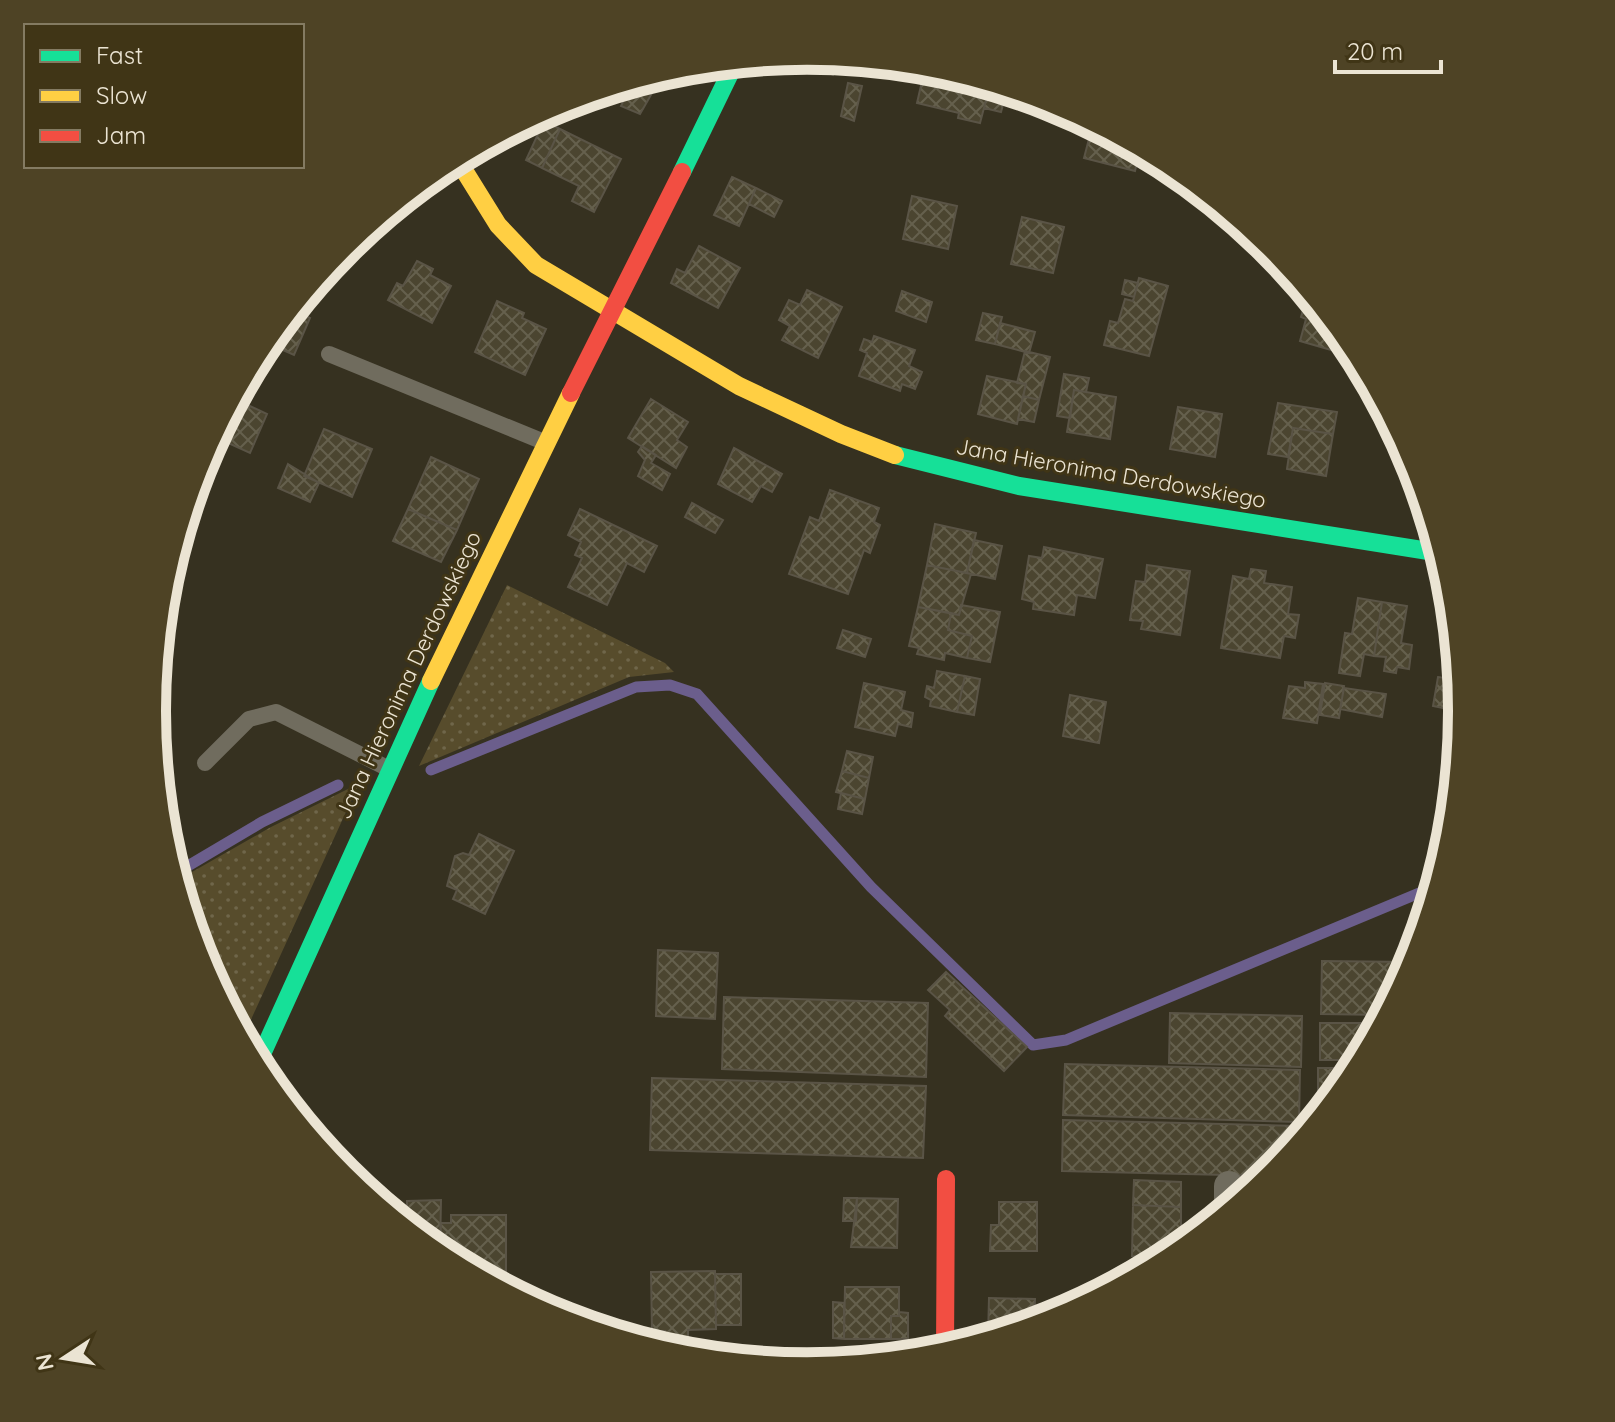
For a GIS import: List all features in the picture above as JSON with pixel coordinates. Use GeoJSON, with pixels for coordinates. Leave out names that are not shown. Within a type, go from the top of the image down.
{"type":"FeatureCollection","features":[{"type":"Feature","properties":{"kind":"street","name":"Jana Hieronima Derdowskiego"},"geometry":{"type":"LineString","coordinates":[[264,1050],[389,769],[545,443],[615,311],[729,74]]}},
{"type":"Feature","properties":{"kind":"street","name":"Jana Hieronima Derdowskiego"},"geometry":{"type":"LineString","coordinates":[[464,170],[498,225],[521,252],[615,311],[784,408],[841,434],[922,462],[1019,486],[1428,551]]}},
{"type":"Feature","properties":{"kind":"street"},"geometry":{"type":"LineString","coordinates":[[945,1337],[946,1179]]}},
{"type":"Feature","properties":{"kind":"lane"},"geometry":{"type":"LineString","coordinates":[[329,354],[545,443]]}},
{"type":"Feature","properties":{"kind":"lane"},"geometry":{"type":"LineString","coordinates":[[205,763],[249,719],[276,712],[389,769]]}},
{"type":"Feature","properties":{"kind":"shaded area"},"geometry":{"type":"Polygon","coordinates":[[[507,585],[665,663],[674,672],[629,677],[419,766],[507,585]]]}},
{"type":"Feature","properties":{"kind":"shaded area"},"geometry":{"type":"Polygon","coordinates":[[[350,788],[357,788],[249,1025],[215,956],[187,875],[271,827],[350,788]]]}},
{"type":"Feature","properties":{"kind":"building"},"geometry":{"type":"Polygon","coordinates":[[[922,80],[987,96],[980,123],[958,118],[959,113],[917,103],[922,80]]]}},
{"type":"Feature","properties":{"kind":"building"},"geometry":{"type":"Polygon","coordinates":[[[848,83],[862,86],[854,121],[841,116],[848,83]]]}},
{"type":"Feature","properties":{"kind":"building"},"geometry":{"type":"Polygon","coordinates":[[[654,89],[640,114],[621,106],[626,97],[654,89]]]}},
{"type":"Feature","properties":{"kind":"building"},"geometry":{"type":"Polygon","coordinates":[[[987,96],[1004,101],[1001,112],[984,108],[987,96]]]}},
{"type":"Feature","properties":{"kind":"building"},"geometry":{"type":"Polygon","coordinates":[[[550,124],[560,129],[542,168],[526,160],[540,129],[550,124]]]}},
{"type":"Feature","properties":{"kind":"building"},"geometry":{"type":"Polygon","coordinates":[[[560,129],[621,159],[594,212],[572,201],[579,186],[542,168],[560,129]]]}},
{"type":"Feature","properties":{"kind":"building"},"geometry":{"type":"Polygon","coordinates":[[[1090,135],[1137,162],[1135,171],[1084,158],[1090,135]]]}},
{"type":"Feature","properties":{"kind":"building"},"geometry":{"type":"Polygon","coordinates":[[[732,177],[756,188],[739,226],[714,215],[732,177]]]}},
{"type":"Feature","properties":{"kind":"building"},"geometry":{"type":"Polygon","coordinates":[[[756,188],[782,201],[774,217],[749,204],[756,188]]]}},
{"type":"Feature","properties":{"kind":"building"},"geometry":{"type":"Polygon","coordinates":[[[912,196],[957,206],[948,249],[903,239],[912,196]]]}},
{"type":"Feature","properties":{"kind":"building"},"geometry":{"type":"Polygon","coordinates":[[[1022,217],[1064,227],[1053,273],[1011,264],[1022,217]]]}},
{"type":"Feature","properties":{"kind":"building"},"geometry":{"type":"Polygon","coordinates":[[[699,246],[740,268],[718,308],[671,283],[677,269],[685,273],[699,246]]]}},
{"type":"Feature","properties":{"kind":"building"},"geometry":{"type":"Polygon","coordinates":[[[417,261],[433,269],[430,275],[451,286],[432,323],[388,300],[397,283],[403,286],[417,261]]]}},
{"type":"Feature","properties":{"kind":"building"},"geometry":{"type":"Polygon","coordinates":[[[1139,278],[1168,286],[1149,356],[1104,345],[1110,321],[1118,323],[1125,299],[1133,301],[1139,278]]]}},
{"type":"Feature","properties":{"kind":"building"},"geometry":{"type":"Polygon","coordinates":[[[1125,280],[1138,283],[1134,297],[1122,294],[1125,280]]]}},
{"type":"Feature","properties":{"kind":"building"},"geometry":{"type":"Polygon","coordinates":[[[807,290],[842,307],[818,358],[782,340],[790,326],[779,320],[789,300],[800,305],[807,290]]]}},
{"type":"Feature","properties":{"kind":"building"},"geometry":{"type":"Polygon","coordinates":[[[902,291],[932,302],[926,322],[896,311],[902,291]]]}},
{"type":"Feature","properties":{"kind":"building"},"geometry":{"type":"Polygon","coordinates":[[[497,301],[524,313],[522,318],[546,329],[525,375],[475,352],[497,301]]]}},
{"type":"Feature","properties":{"kind":"building"},"geometry":{"type":"Polygon","coordinates":[[[1304,306],[1338,352],[1300,341],[1306,319],[1301,317],[1304,306]]]}},
{"type":"Feature","properties":{"kind":"building"},"geometry":{"type":"Polygon","coordinates":[[[983,313],[1002,317],[995,344],[976,340],[983,313]]]}},
{"type":"Feature","properties":{"kind":"building"},"geometry":{"type":"Polygon","coordinates":[[[304,315],[310,318],[294,355],[280,349],[304,315]]]}},
{"type":"Feature","properties":{"kind":"building"},"geometry":{"type":"Polygon","coordinates":[[[1000,323],[1035,332],[1029,353],[995,344],[1000,323]]]}},
{"type":"Feature","properties":{"kind":"building"},"geometry":{"type":"Polygon","coordinates":[[[874,336],[915,350],[909,366],[922,372],[915,389],[902,384],[900,391],[859,376],[867,353],[860,350],[864,339],[872,342],[874,336]]]}},
{"type":"Feature","properties":{"kind":"building"},"geometry":{"type":"Polygon","coordinates":[[[1025,351],[1050,357],[1039,400],[1023,396],[1026,384],[1017,383],[1025,351]]]}},
{"type":"Feature","properties":{"kind":"building"},"geometry":{"type":"Polygon","coordinates":[[[1064,374],[1089,378],[1086,392],[1074,390],[1070,418],[1057,416],[1064,374]]]}},
{"type":"Feature","properties":{"kind":"building"},"geometry":{"type":"Polygon","coordinates":[[[987,376],[1026,384],[1017,424],[978,414],[987,376]]]}},
{"type":"Feature","properties":{"kind":"building"},"geometry":{"type":"Polygon","coordinates":[[[1074,390],[1116,397],[1110,439],[1067,432],[1074,390]]]}},
{"type":"Feature","properties":{"kind":"building"},"geometry":{"type":"Polygon","coordinates":[[[1023,396],[1039,400],[1034,422],[1018,419],[1023,396]]]}},
{"type":"Feature","properties":{"kind":"building"},"geometry":{"type":"Polygon","coordinates":[[[651,399],[688,422],[677,440],[687,447],[676,468],[628,438],[651,399]]]}},
{"type":"Feature","properties":{"kind":"building"},"geometry":{"type":"Polygon","coordinates":[[[1278,403],[1337,412],[1333,434],[1293,428],[1288,457],[1268,454],[1278,403]]]}},
{"type":"Feature","properties":{"kind":"building"},"geometry":{"type":"Polygon","coordinates":[[[245,404],[267,414],[250,453],[226,442],[245,404]]]}},
{"type":"Feature","properties":{"kind":"building"},"geometry":{"type":"Polygon","coordinates":[[[1178,407],[1222,414],[1215,457],[1170,449],[1178,407]]]}},
{"type":"Feature","properties":{"kind":"building"},"geometry":{"type":"Polygon","coordinates":[[[1293,428],[1333,434],[1326,476],[1287,469],[1293,428]]]}},
{"type":"Feature","properties":{"kind":"building"},"geometry":{"type":"Polygon","coordinates":[[[324,429],[372,449],[352,497],[304,476],[324,429]]]}},
{"type":"Feature","properties":{"kind":"building"},"geometry":{"type":"Polygon","coordinates":[[[642,446],[656,455],[651,463],[670,474],[662,490],[638,476],[645,460],[638,452],[642,446]]]}},
{"type":"Feature","properties":{"kind":"building"},"geometry":{"type":"Polygon","coordinates":[[[734,448],[782,474],[772,492],[761,486],[752,502],[718,484],[734,448]]]}},
{"type":"Feature","properties":{"kind":"building"},"geometry":{"type":"Polygon","coordinates":[[[431,457],[479,479],[457,530],[408,509],[431,457]]]}},
{"type":"Feature","properties":{"kind":"building"},"geometry":{"type":"Polygon","coordinates":[[[288,464],[319,483],[310,502],[278,488],[288,464]]]}},
{"type":"Feature","properties":{"kind":"building"},"geometry":{"type":"Polygon","coordinates":[[[830,490],[879,508],[874,522],[880,525],[870,553],[864,550],[848,594],[789,574],[810,517],[819,521],[830,490]]]}},
{"type":"Feature","properties":{"kind":"building"},"geometry":{"type":"Polygon","coordinates":[[[692,503],[723,520],[715,533],[685,517],[692,503]]]}},
{"type":"Feature","properties":{"kind":"building"},"geometry":{"type":"Polygon","coordinates":[[[408,509],[457,530],[441,562],[393,541],[408,509]]]}},
{"type":"Feature","properties":{"kind":"building"},"geometry":{"type":"Polygon","coordinates":[[[580,509],[657,546],[644,572],[627,563],[607,605],[568,587],[582,558],[575,555],[581,542],[568,535],[580,509]]]}},
{"type":"Feature","properties":{"kind":"building"},"geometry":{"type":"Polygon","coordinates":[[[935,524],[976,533],[967,573],[927,565],[935,524]]]}},
{"type":"Feature","properties":{"kind":"building"},"geometry":{"type":"Polygon","coordinates":[[[974,540],[1002,546],[995,579],[967,573],[974,540]]]}},
{"type":"Feature","properties":{"kind":"building"},"geometry":{"type":"Polygon","coordinates":[[[1044,547],[1103,559],[1095,598],[1077,595],[1074,615],[1033,609],[1034,602],[1022,599],[1029,556],[1042,558],[1044,547]]]}},
{"type":"Feature","properties":{"kind":"building"},"geometry":{"type":"Polygon","coordinates":[[[927,565],[971,574],[959,615],[918,607],[927,565]]]}},
{"type":"Feature","properties":{"kind":"building"},"geometry":{"type":"Polygon","coordinates":[[[1147,565],[1190,571],[1180,635],[1141,629],[1143,621],[1130,620],[1136,581],[1145,582],[1147,565]]]}},
{"type":"Feature","properties":{"kind":"building"},"geometry":{"type":"Polygon","coordinates":[[[1251,569],[1266,571],[1264,583],[1292,587],[1288,614],[1299,615],[1295,638],[1284,636],[1280,658],[1221,648],[1233,576],[1249,579],[1251,569]]]}},
{"type":"Feature","properties":{"kind":"building"},"geometry":{"type":"Polygon","coordinates":[[[1358,598],[1382,602],[1374,656],[1364,654],[1360,676],[1339,673],[1345,633],[1352,634],[1358,598]]]}},
{"type":"Feature","properties":{"kind":"building"},"geometry":{"type":"Polygon","coordinates":[[[1382,602],[1407,606],[1401,643],[1412,645],[1409,669],[1397,667],[1396,673],[1384,671],[1386,657],[1374,656],[1382,602]]]}},
{"type":"Feature","properties":{"kind":"building"},"geometry":{"type":"Polygon","coordinates":[[[961,605],[1000,612],[990,662],[967,658],[972,636],[948,630],[951,613],[959,615],[961,605]]]}},
{"type":"Feature","properties":{"kind":"building"},"geometry":{"type":"Polygon","coordinates":[[[918,607],[951,613],[948,630],[972,636],[967,658],[945,653],[944,660],[917,654],[919,648],[909,646],[918,607]]]}},
{"type":"Feature","properties":{"kind":"building"},"geometry":{"type":"Polygon","coordinates":[[[843,630],[871,639],[865,657],[837,648],[843,630]]]}},
{"type":"Feature","properties":{"kind":"building"},"geometry":{"type":"Polygon","coordinates":[[[937,671],[965,676],[957,712],[930,706],[931,700],[925,697],[927,686],[934,688],[937,671]]]}},
{"type":"Feature","properties":{"kind":"building"},"geometry":{"type":"Polygon","coordinates":[[[965,676],[980,679],[974,715],[957,712],[965,676]]]}},
{"type":"Feature","properties":{"kind":"building"},"geometry":{"type":"Polygon","coordinates":[[[1438,677],[1447,678],[1448,709],[1433,706],[1438,677]]]}},
{"type":"Feature","properties":{"kind":"building"},"geometry":{"type":"Polygon","coordinates":[[[1305,682],[1323,684],[1317,723],[1283,718],[1289,686],[1305,688],[1305,682]]]}},
{"type":"Feature","properties":{"kind":"building"},"geometry":{"type":"Polygon","coordinates":[[[864,683],[905,692],[901,710],[913,713],[911,727],[898,724],[895,736],[855,727],[864,683]]]}},
{"type":"Feature","properties":{"kind":"building"},"geometry":{"type":"Polygon","coordinates":[[[1325,683],[1344,686],[1339,718],[1320,715],[1325,683]]]}},
{"type":"Feature","properties":{"kind":"building"},"geometry":{"type":"Polygon","coordinates":[[[1344,688],[1386,694],[1382,717],[1340,709],[1344,688]]]}},
{"type":"Feature","properties":{"kind":"building"},"geometry":{"type":"Polygon","coordinates":[[[1070,695],[1106,702],[1099,743],[1063,736],[1070,695]]]}},
{"type":"Feature","properties":{"kind":"building"},"geometry":{"type":"Polygon","coordinates":[[[847,751],[873,757],[869,778],[842,771],[847,751]]]}},
{"type":"Feature","properties":{"kind":"building"},"geometry":{"type":"Polygon","coordinates":[[[842,771],[869,778],[865,799],[836,792],[842,771]]]}},
{"type":"Feature","properties":{"kind":"building"},"geometry":{"type":"Polygon","coordinates":[[[841,793],[865,799],[862,814],[838,809],[841,793]]]}},
{"type":"Feature","properties":{"kind":"building"},"geometry":{"type":"Polygon","coordinates":[[[479,834],[514,851],[485,914],[453,899],[457,890],[447,886],[455,856],[463,853],[469,855],[479,834]]]}},
{"type":"Feature","properties":{"kind":"building"},"geometry":{"type":"Polygon","coordinates":[[[658,950],[718,953],[715,1019],[656,1016],[658,950]]]}},
{"type":"Feature","properties":{"kind":"building"},"geometry":{"type":"Polygon","coordinates":[[[1322,961],[1397,962],[1372,1015],[1321,1014],[1322,961]]]}},
{"type":"Feature","properties":{"kind":"building"},"geometry":{"type":"Polygon","coordinates":[[[946,972],[1027,1047],[1004,1071],[945,1016],[950,1010],[928,990],[946,972]]]}},
{"type":"Feature","properties":{"kind":"building"},"geometry":{"type":"Polygon","coordinates":[[[724,997],[928,1003],[926,1077],[722,1069],[724,997]]]}},
{"type":"Feature","properties":{"kind":"building"},"geometry":{"type":"Polygon","coordinates":[[[1170,1013],[1302,1016],[1301,1067],[1169,1063],[1170,1013]]]}},
{"type":"Feature","properties":{"kind":"building"},"geometry":{"type":"Polygon","coordinates":[[[1320,1023],[1368,1023],[1345,1060],[1320,1060],[1320,1023]]]}},
{"type":"Feature","properties":{"kind":"building"},"geometry":{"type":"Polygon","coordinates":[[[1065,1064],[1300,1070],[1299,1122],[1063,1115],[1065,1064]]]}},
{"type":"Feature","properties":{"kind":"building"},"geometry":{"type":"Polygon","coordinates":[[[1318,1068],[1339,1068],[1318,1098],[1318,1068]]]}},
{"type":"Feature","properties":{"kind":"building"},"geometry":{"type":"Polygon","coordinates":[[[652,1078],[926,1086],[923,1158],[650,1150],[652,1078]]]}},
{"type":"Feature","properties":{"kind":"building"},"geometry":{"type":"Polygon","coordinates":[[[1063,1120],[1296,1126],[1249,1176],[1062,1171],[1063,1120]]]}},
{"type":"Feature","properties":{"kind":"building"},"geometry":{"type":"Polygon","coordinates":[[[1134,1180],[1181,1182],[1181,1207],[1133,1205],[1134,1180]]]}},
{"type":"Feature","properties":{"kind":"building"},"geometry":{"type":"Polygon","coordinates":[[[844,1198],[857,1198],[856,1221],[843,1221],[844,1198]]]}},
{"type":"Feature","properties":{"kind":"building"},"geometry":{"type":"Polygon","coordinates":[[[857,1198],[898,1199],[897,1248],[851,1247],[857,1198]]]}},
{"type":"Feature","properties":{"kind":"building"},"geometry":{"type":"Polygon","coordinates":[[[441,1200],[440,1236],[407,1212],[407,1201],[441,1200]]]}},
{"type":"Feature","properties":{"kind":"building"},"geometry":{"type":"Polygon","coordinates":[[[999,1202],[1037,1202],[1037,1251],[990,1251],[991,1225],[999,1225],[999,1202]]]}},
{"type":"Feature","properties":{"kind":"building"},"geometry":{"type":"Polygon","coordinates":[[[1133,1205],[1181,1207],[1181,1232],[1144,1256],[1132,1256],[1133,1205]]]}},
{"type":"Feature","properties":{"kind":"building"},"geometry":{"type":"Polygon","coordinates":[[[451,1215],[506,1215],[506,1276],[441,1237],[441,1223],[451,1223],[451,1215]]]}},
{"type":"Feature","properties":{"kind":"building"},"geometry":{"type":"Polygon","coordinates":[[[715,1271],[716,1329],[688,1330],[686,1341],[665,1336],[665,1331],[652,1331],[651,1272],[715,1271]]]}},
{"type":"Feature","properties":{"kind":"building"},"geometry":{"type":"Polygon","coordinates":[[[715,1274],[741,1274],[741,1325],[716,1325],[715,1274]]]}},
{"type":"Feature","properties":{"kind":"building"},"geometry":{"type":"Polygon","coordinates":[[[845,1287],[899,1287],[899,1316],[891,1316],[891,1339],[844,1339],[845,1287]]]}},
{"type":"Feature","properties":{"kind":"building"},"geometry":{"type":"Polygon","coordinates":[[[989,1298],[1035,1299],[1035,1310],[988,1326],[989,1298]]]}},
{"type":"Feature","properties":{"kind":"building"},"geometry":{"type":"Polygon","coordinates":[[[833,1302],[844,1303],[844,1339],[833,1338],[833,1302]]]}},
{"type":"Feature","properties":{"kind":"building"},"geometry":{"type":"Polygon","coordinates":[[[899,1312],[908,1313],[908,1339],[891,1339],[891,1316],[899,1316],[899,1312]]]}},
{"type":"Feature","properties":{"kind":"waterway"},"geometry":{"type":"LineString","coordinates":[[431,770],[636,687],[670,685],[697,694],[871,887],[1033,1045],[1066,1040],[1422,892]]}},
{"type":"Feature","properties":{"kind":"waterway"},"geometry":{"type":"LineString","coordinates":[[186,867],[262,822],[338,785]]}},
{"type":"Feature","properties":{"kind":"traffic: fast"},"geometry":{"type":"LineString","coordinates":[[682,172],[729,74]]}},
{"type":"Feature","properties":{"kind":"traffic: fast"},"geometry":{"type":"LineString","coordinates":[[895,455],[1019,486],[1428,551]]}},
{"type":"Feature","properties":{"kind":"traffic: fast"},"geometry":{"type":"LineString","coordinates":[[264,1050],[431,681]]}},
{"type":"Feature","properties":{"kind":"traffic: slow"},"geometry":{"type":"LineString","coordinates":[[464,170],[498,225],[536,265],[739,386],[841,434],[895,455]]}},
{"type":"Feature","properties":{"kind":"traffic: slow"},"geometry":{"type":"LineString","coordinates":[[431,681],[571,393]]}},
{"type":"Feature","properties":{"kind":"traffic: jam"},"geometry":{"type":"LineString","coordinates":[[571,393],[682,172]]}},
{"type":"Feature","properties":{"kind":"traffic: jam"},"geometry":{"type":"LineString","coordinates":[[945,1337],[946,1179]]}}]}
